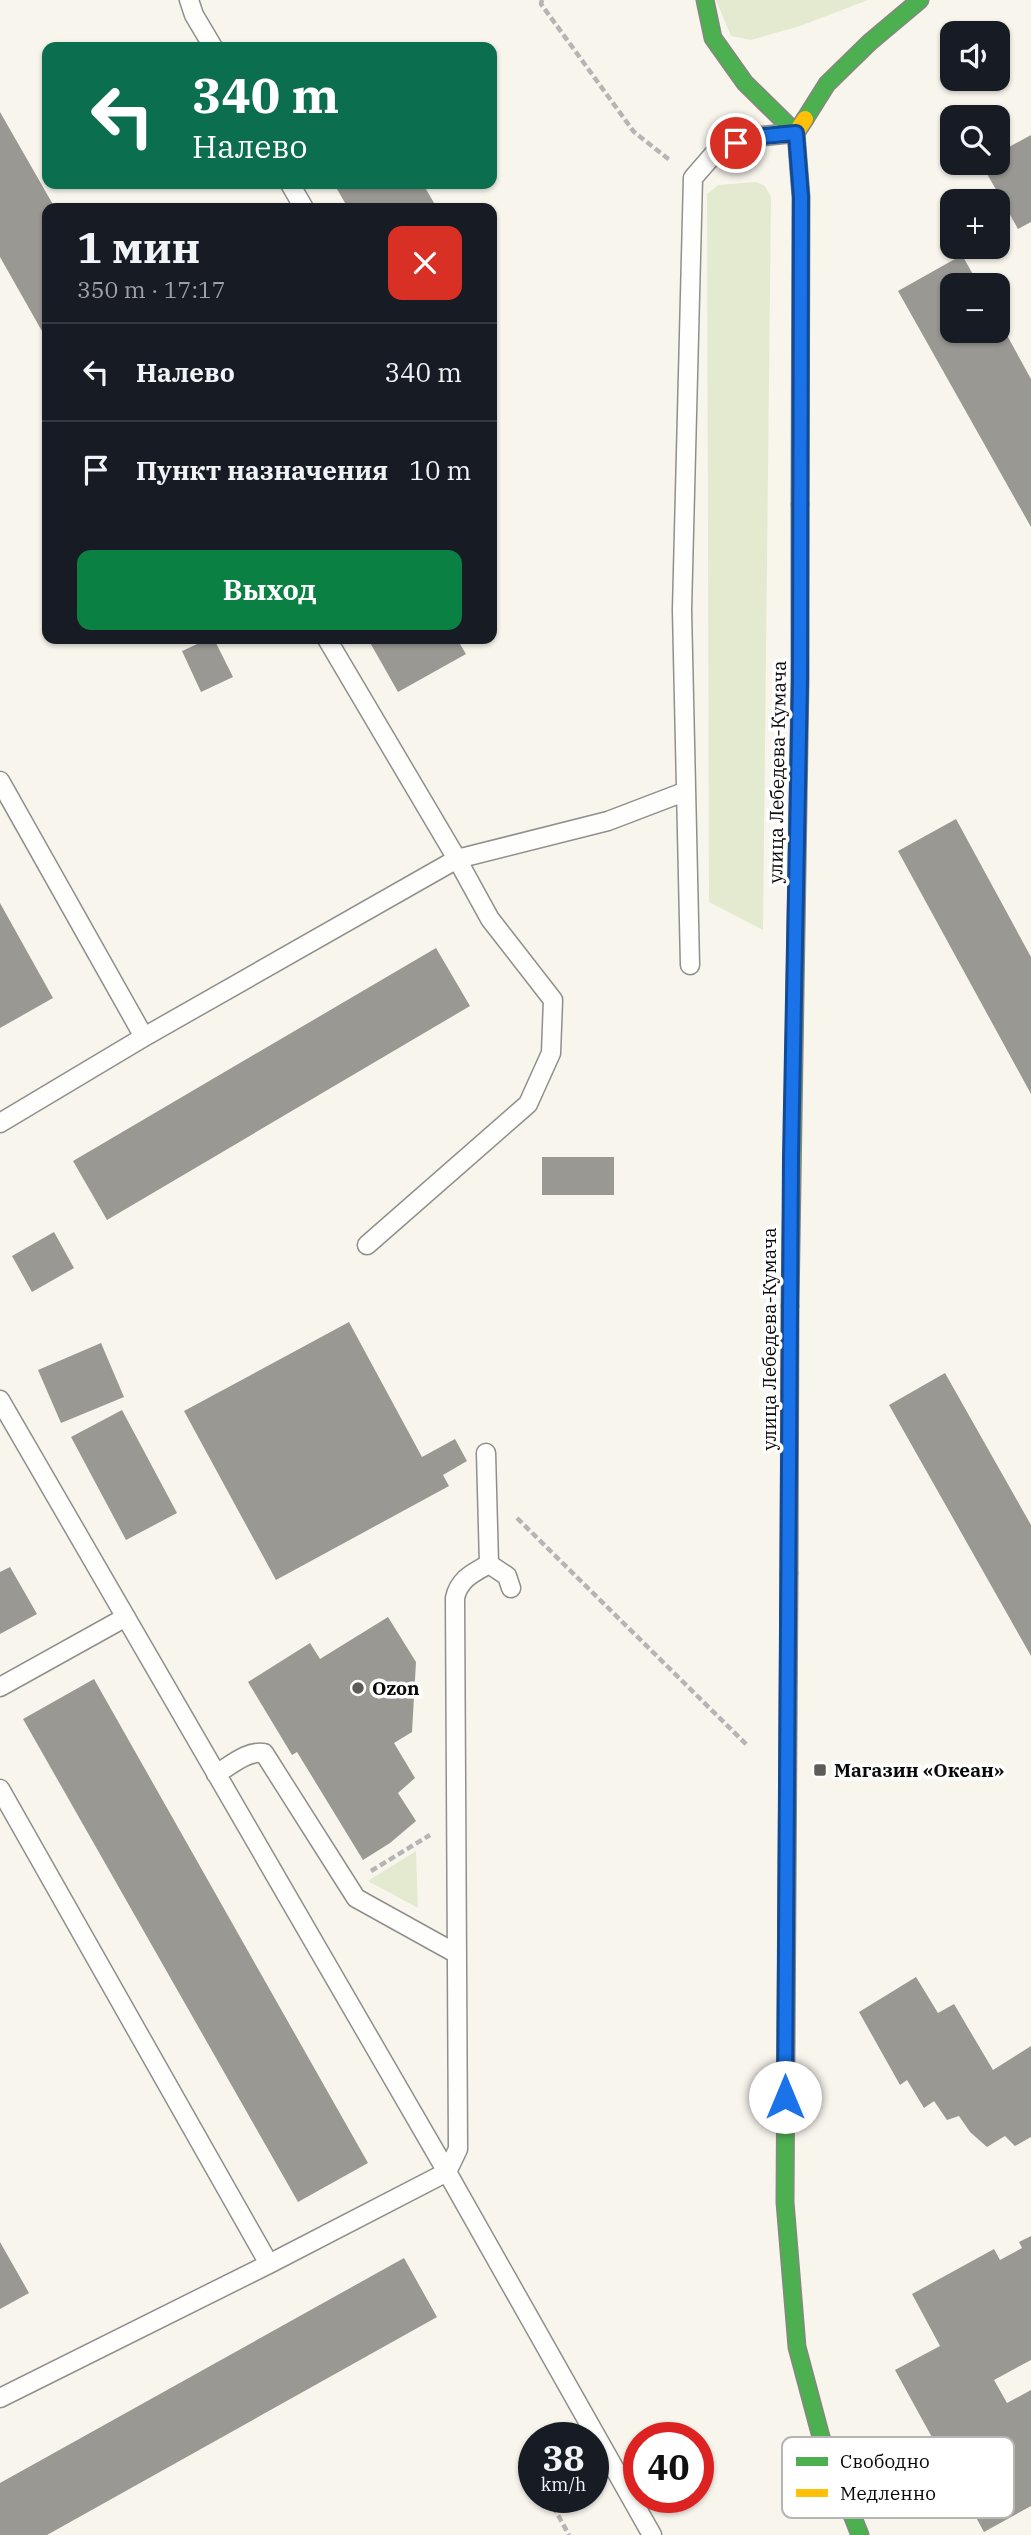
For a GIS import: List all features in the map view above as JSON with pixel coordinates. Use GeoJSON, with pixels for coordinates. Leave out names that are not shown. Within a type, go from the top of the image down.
{"type":"FeatureCollection","features":[{"type":"Feature","properties":{"kind":"street"},"geometry":{"type":"LineString","coordinates":[[705,0],[713,38],[745,83],[796,133],[827,84],[870,41],[920,0]]}},
{"type":"Feature","properties":{"kind":"street","name":"улица Лебедева-Кумача"},"geometry":{"type":"LineString","coordinates":[[796,133],[801,197],[800,680],[791,1157],[785,2202],[797,2347],[821,2437]]}},
{"type":"Feature","properties":{"kind":"street","name":"улица Лебедева-Кумача"},"geometry":{"type":"LineString","coordinates":[[853,2518],[860,2535]]}},
{"type":"Feature","properties":{"kind":"lane"},"geometry":{"type":"LineString","coordinates":[[189,0],[209,42]]}},
{"type":"Feature","properties":{"kind":"lane"},"geometry":{"type":"LineString","coordinates":[[690,965],[684,792],[682,610],[693,178],[719,148],[753,137],[796,133]]}},
{"type":"Feature","properties":{"kind":"lane"},"geometry":{"type":"LineString","coordinates":[[330,644],[490,919],[553,1000],[551,1053],[528,1104],[367,1245]]}},
{"type":"Feature","properties":{"kind":"lane"},"geometry":{"type":"LineString","coordinates":[[0,781],[144,1037]]}},
{"type":"Feature","properties":{"kind":"lane"},"geometry":{"type":"LineString","coordinates":[[0,1123],[144,1037],[457,859],[608,821],[684,792]]}},
{"type":"Feature","properties":{"kind":"lane"},"geometry":{"type":"LineString","coordinates":[[0,1400],[447,2172],[652,2535]]}},
{"type":"Feature","properties":{"kind":"lane"},"geometry":{"type":"LineString","coordinates":[[486,1453],[489,1564]]}},
{"type":"Feature","properties":{"kind":"lane"},"geometry":{"type":"LineString","coordinates":[[489,1564],[507,1576],[511,1588]]}},
{"type":"Feature","properties":{"kind":"lane"},"geometry":{"type":"LineString","coordinates":[[0,2398],[447,2172],[458,2149],[455,1598],[457,1587],[468,1576],[489,1564]]}},
{"type":"Feature","properties":{"kind":"lane"},"geometry":{"type":"LineString","coordinates":[[0,1687],[126,1617]]}},
{"type":"Feature","properties":{"kind":"lane"},"geometry":{"type":"LineString","coordinates":[[216,1774],[256,1751],[264,1753],[356,1898],[457,1954]]}},
{"type":"Feature","properties":{"kind":"lane"},"geometry":{"type":"LineString","coordinates":[[0,1789],[269,2264]]}},
{"type":"Feature","properties":{"kind":"path"},"geometry":{"type":"LineString","coordinates":[[542,0],[541,4],[634,132],[693,178]]}},
{"type":"Feature","properties":{"kind":"path"},"geometry":{"type":"LineString","coordinates":[[487,1488],[747,1745],[786,1747]]}},
{"type":"Feature","properties":{"kind":"path"},"geometry":{"type":"LineString","coordinates":[[347,1886],[456,1819]]}},
{"type":"Feature","properties":{"kind":"path"},"geometry":{"type":"LineString","coordinates":[[557,2513],[569,2535]]}},
{"type":"Feature","properties":{"kind":"green space"},"geometry":{"type":"Polygon","coordinates":[[[716,0],[868,0],[800,26],[751,40],[731,36],[716,0]]]}},
{"type":"Feature","properties":{"kind":"green space"},"geometry":{"type":"Polygon","coordinates":[[[756,182],[765,186],[771,197],[763,930],[709,902],[707,194],[718,185],[756,182]]]}},
{"type":"Feature","properties":{"kind":"green space"},"geometry":{"type":"Polygon","coordinates":[[[416,1851],[418,1908],[368,1881],[416,1851]]]}},
{"type":"Feature","properties":{"kind":"building"},"geometry":{"type":"Polygon","coordinates":[[[0,112],[52,203],[42,203],[42,331],[0,257],[0,112]]]}},
{"type":"Feature","properties":{"kind":"building"},"geometry":{"type":"Polygon","coordinates":[[[1031,135],[1031,222],[1018,229],[1010,215],[1010,189],[996,189],[988,175],[1010,175],[1010,146],[1031,135]]]}},
{"type":"Feature","properties":{"kind":"building"},"geometry":{"type":"Polygon","coordinates":[[[337,189],[426,189],[434,203],[345,203],[337,189]]]}},
{"type":"Feature","properties":{"kind":"building"},"geometry":{"type":"Polygon","coordinates":[[[955,259],[964,259],[972,273],[940,273],[940,343],[1010,343],[1010,341],[1031,379],[1031,527],[898,291],[955,259]]]}},
{"type":"Feature","properties":{"kind":"building"},"geometry":{"type":"Polygon","coordinates":[[[197,644],[216,644],[233,677],[201,692],[182,651],[197,644]]]}},
{"type":"Feature","properties":{"kind":"building"},"geometry":{"type":"Polygon","coordinates":[[[371,644],[460,644],[466,654],[398,692],[371,644]]]}},
{"type":"Feature","properties":{"kind":"building"},"geometry":{"type":"Polygon","coordinates":[[[956,819],[1031,957],[1031,1094],[898,851],[956,819]]]}},
{"type":"Feature","properties":{"kind":"building"},"geometry":{"type":"Polygon","coordinates":[[[0,903],[53,998],[0,1028],[0,903]]]}},
{"type":"Feature","properties":{"kind":"building"},"geometry":{"type":"Polygon","coordinates":[[[436,948],[470,1006],[107,1220],[73,1161],[436,948]]]}},
{"type":"Feature","properties":{"kind":"building"},"geometry":{"type":"Polygon","coordinates":[[[542,1157],[614,1157],[614,1195],[542,1195],[542,1157]]]}},
{"type":"Feature","properties":{"kind":"building"},"geometry":{"type":"Polygon","coordinates":[[[54,1232],[74,1268],[32,1292],[12,1256],[54,1232]]]}},
{"type":"Feature","properties":{"kind":"building"},"geometry":{"type":"Polygon","coordinates":[[[349,1322],[422,1457],[455,1439],[467,1461],[443,1475],[449,1486],[276,1580],[184,1411],[349,1322]]]}},
{"type":"Feature","properties":{"kind":"building"},"geometry":{"type":"Polygon","coordinates":[[[101,1343],[124,1397],[61,1423],[38,1370],[101,1343]]]}},
{"type":"Feature","properties":{"kind":"building"},"geometry":{"type":"Polygon","coordinates":[[[945,1373],[1031,1525],[1031,1656],[889,1405],[945,1373]]]}},
{"type":"Feature","properties":{"kind":"building"},"geometry":{"type":"Polygon","coordinates":[[[122,1410],[177,1513],[126,1540],[71,1437],[122,1410]]]}},
{"type":"Feature","properties":{"kind":"building"},"geometry":{"type":"Polygon","coordinates":[[[10,1567],[37,1614],[0,1634],[0,1572],[10,1567]]]}},
{"type":"Feature","properties":{"kind":"building"},"geometry":{"type":"Polygon","coordinates":[[[388,1617],[416,1662],[412,1732],[394,1743],[415,1778],[398,1793],[416,1821],[390,1843],[363,1860],[297,1752],[292,1755],[248,1682],[310,1643],[320,1659],[388,1617]]]}},
{"type":"Feature","properties":{"kind":"building"},"geometry":{"type":"Polygon","coordinates":[[[94,1679],[368,2163],[298,2202],[23,1719],[94,1679]]]}},
{"type":"Feature","properties":{"kind":"building"},"geometry":{"type":"Polygon","coordinates":[[[916,1977],[938,2013],[954,2004],[993,2070],[1031,2046],[1031,2137],[1015,2146],[1005,2136],[987,2147],[970,2132],[959,2116],[947,2120],[934,2101],[924,2108],[907,2080],[900,2085],[859,2012],[916,1977]]]}},
{"type":"Feature","properties":{"kind":"building"},"geometry":{"type":"Polygon","coordinates":[[[1031,2236],[1031,2360],[994,2380],[1007,2403],[1031,2390],[1031,2506],[1014,2515],[1014,2437],[932,2437],[895,2370],[940,2346],[912,2294],[994,2249],[1000,2260],[1022,2248],[1019,2242],[1031,2236]]]}},
{"type":"Feature","properties":{"kind":"building"},"geometry":{"type":"Polygon","coordinates":[[[0,2242],[29,2293],[0,2309],[0,2242]]]}},
{"type":"Feature","properties":{"kind":"building"},"geometry":{"type":"Polygon","coordinates":[[[404,2258],[437,2317],[47,2535],[0,2535],[0,2483],[404,2258]]]}},
{"type":"Feature","properties":{"kind":"building"},"geometry":{"type":"Polygon","coordinates":[[[976,2518],[1009,2518],[984,2532],[976,2518]]]}},
{"type":"Feature","properties":{"kind":"traffic: fast"},"geometry":{"type":"LineString","coordinates":[[705,0],[713,38],[745,83],[796,133]]}},
{"type":"Feature","properties":{"kind":"traffic: fast"},"geometry":{"type":"LineString","coordinates":[[805,119],[827,84],[870,42],[920,0]]}},
{"type":"Feature","properties":{"kind":"traffic: fast"},"geometry":{"type":"LineString","coordinates":[[790,1306],[800,680],[800,504]]}},
{"type":"Feature","properties":{"kind":"traffic: fast"},"geometry":{"type":"LineString","coordinates":[[789,1573],[785,2202],[797,2347],[821,2437]]}},
{"type":"Feature","properties":{"kind":"traffic: fast"},"geometry":{"type":"LineString","coordinates":[[853,2518],[860,2535]]}},
{"type":"Feature","properties":{"kind":"traffic: slow"},"geometry":{"type":"LineString","coordinates":[[800,504],[801,197],[796,133],[805,119]]}},
{"type":"Feature","properties":{"kind":"traffic: slow"},"geometry":{"type":"LineString","coordinates":[[789,1573],[790,1306]]}},
{"type":"Feature","properties":{"kind":"place","name":"Ozon"},"geometry":{"type":"Point","coordinates":[358,1688]}},
{"type":"Feature","properties":{"kind":"place","name":"Магазин «Океан»"},"geometry":{"type":"Point","coordinates":[820,1770]}},
{"type":"Feature","properties":{"kind":"route"},"geometry":{"type":"LineString","coordinates":[[736,143],[753,137],[796,133],[801,197],[800,680],[791,1157],[785,2097]]}}]}
